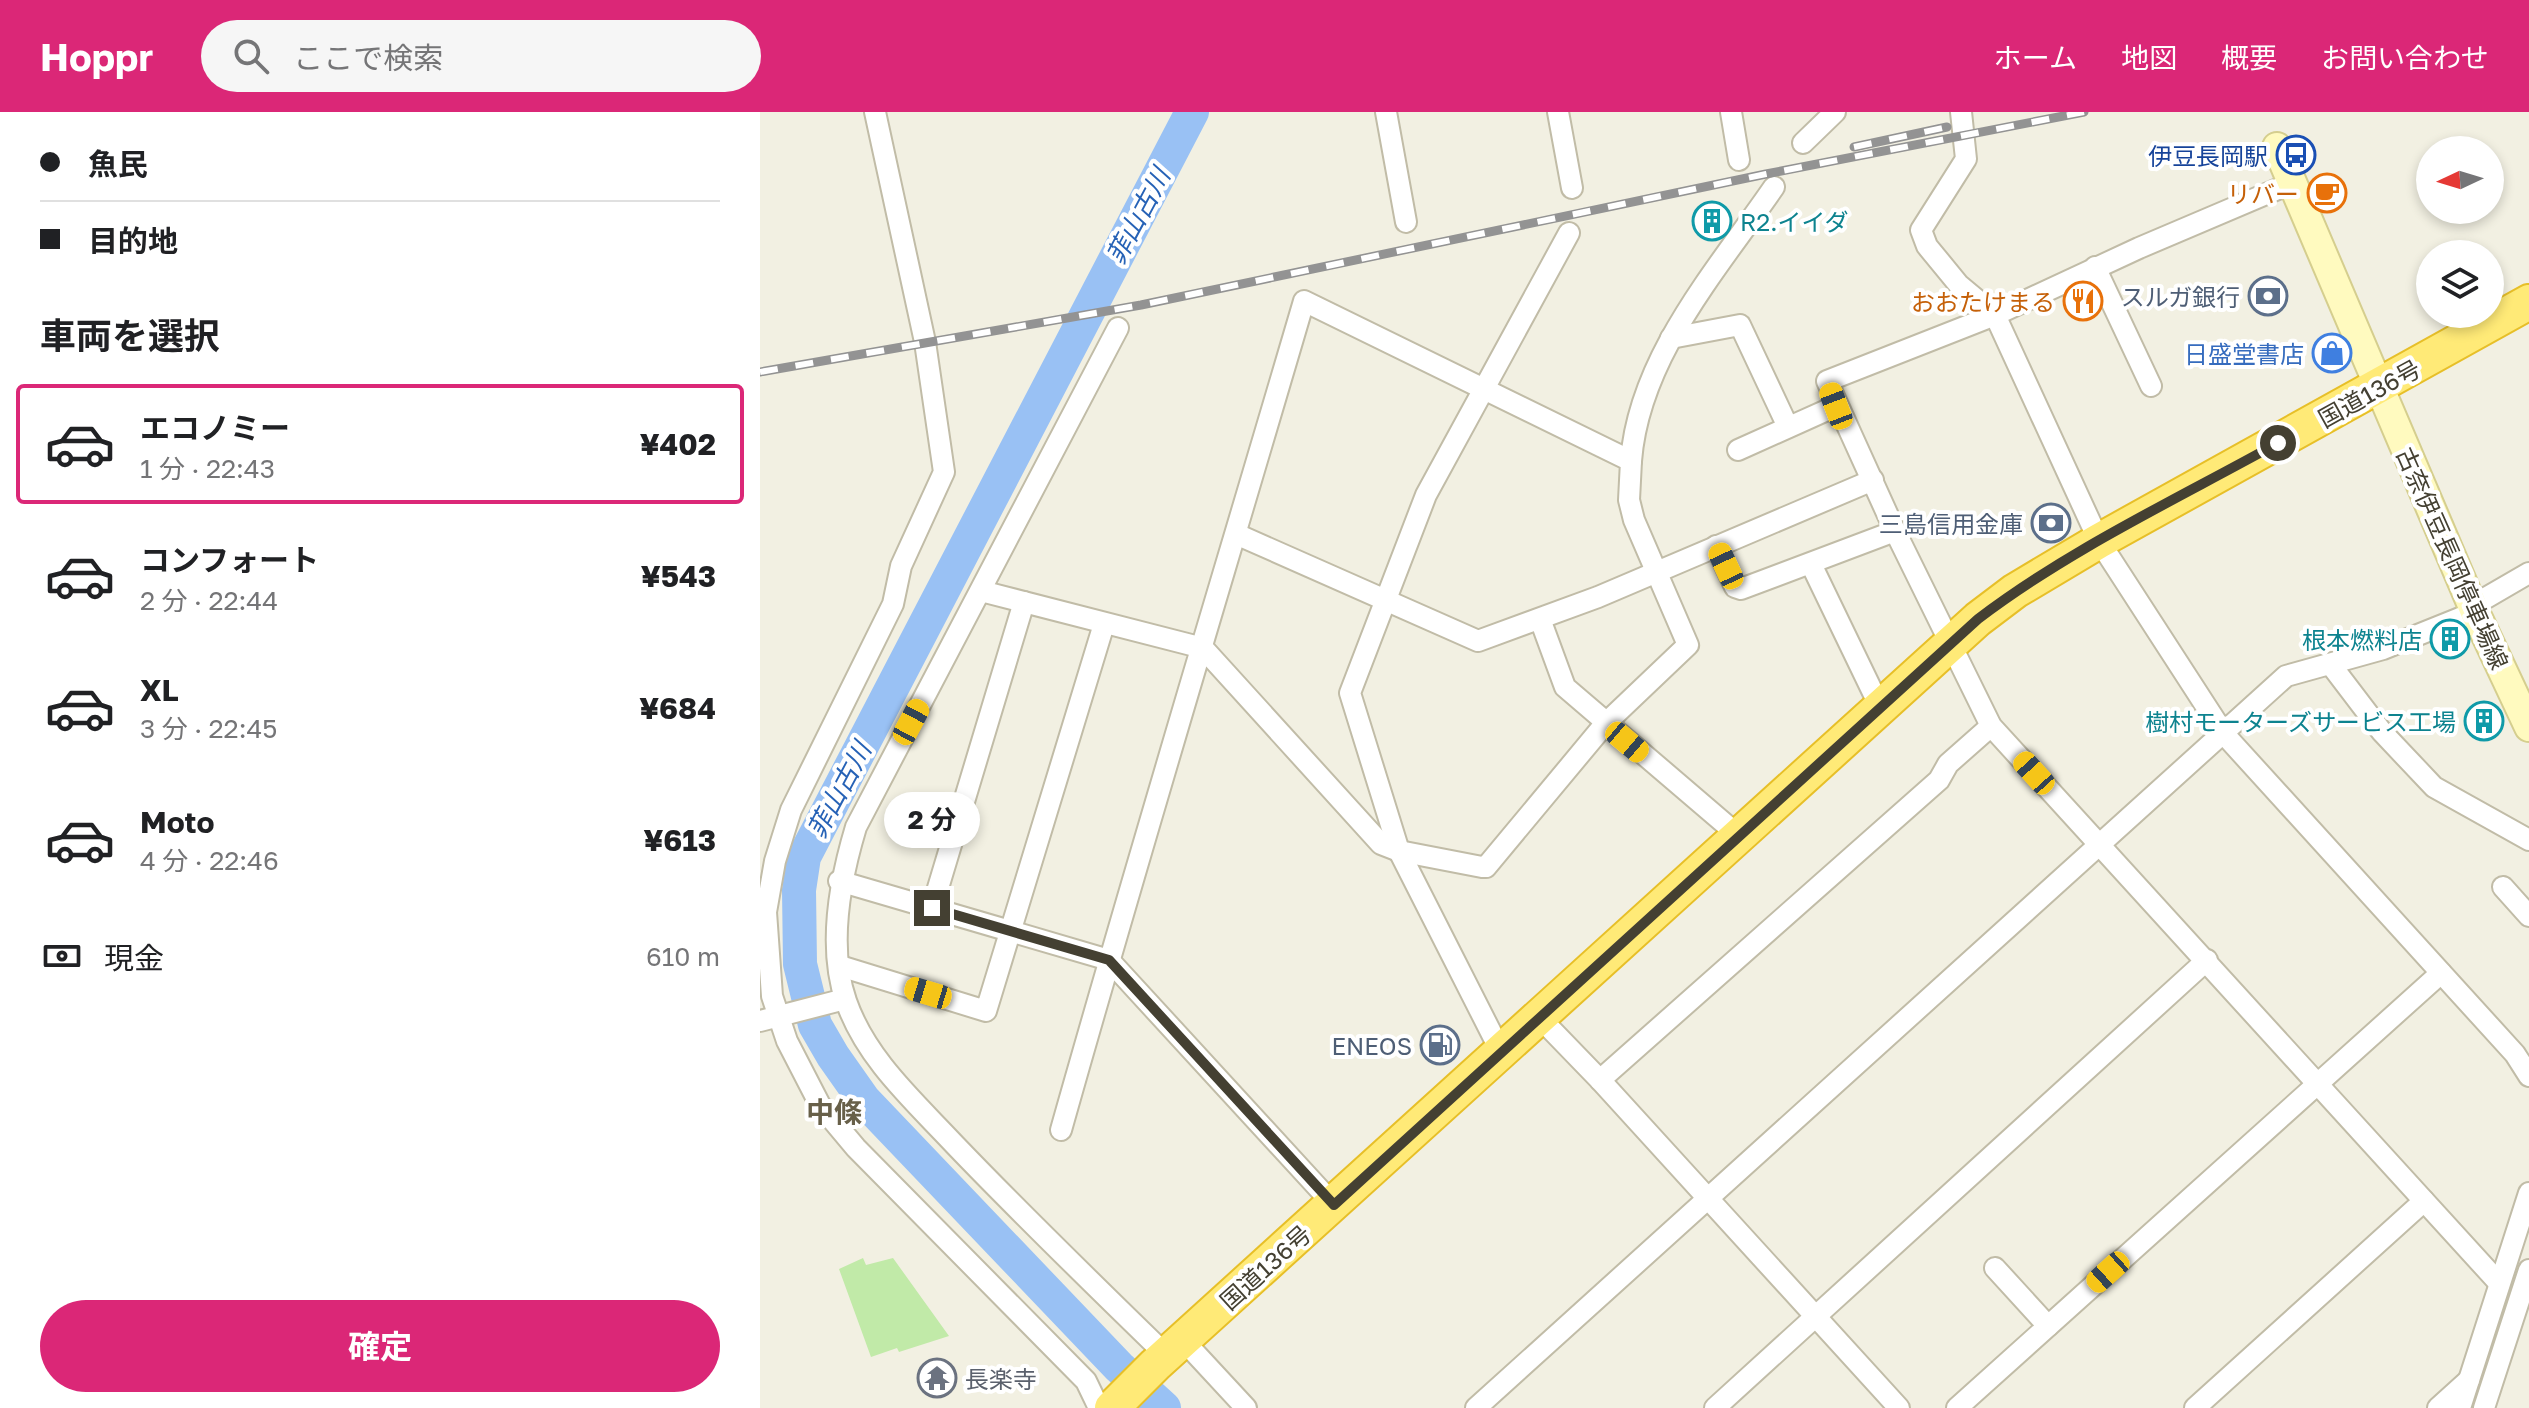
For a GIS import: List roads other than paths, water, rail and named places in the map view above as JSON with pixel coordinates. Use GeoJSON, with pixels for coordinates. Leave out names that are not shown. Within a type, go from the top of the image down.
{"type":"FeatureCollection","features":[{"type":"Feature","properties":{"kind":"highway","name":"国道136号"},"geometry":{"type":"LineString","coordinates":[[1109,1406],[1949,644],[2015,591],[2099,541],[2529,302]]}},
{"type":"Feature","properties":{"kind":"main road","name":"古奈伊豆長岡停車場線"},"geometry":{"type":"LineString","coordinates":[[2277,147],[2474,609],[2529,727]]}},
{"type":"Feature","properties":{"kind":"street"},"geometry":{"type":"LineString","coordinates":[[875,112],[925,342],[944,472],[901,566],[893,604],[791,810],[775,861],[766,912],[775,1018],[820,1105],[856,1148],[1109,1406]]}},
{"type":"Feature","properties":{"kind":"street"},"geometry":{"type":"LineString","coordinates":[[1386,112],[1406,222]]}},
{"type":"Feature","properties":{"kind":"street"},"geometry":{"type":"LineString","coordinates":[[1558,112],[1572,188]]}},
{"type":"Feature","properties":{"kind":"street"},"geometry":{"type":"LineString","coordinates":[[1731,112],[1739,160]]}},
{"type":"Feature","properties":{"kind":"street"},"geometry":{"type":"LineString","coordinates":[[1803,143],[1835,112]]}},
{"type":"Feature","properties":{"kind":"street"},"geometry":{"type":"LineString","coordinates":[[1961,112],[1966,159],[1921,230],[1927,246],[1959,285],[1995,315],[2099,541],[2224,734],[2515,1054],[2529,1076]]}},
{"type":"Feature","properties":{"kind":"street"},"geometry":{"type":"LineString","coordinates":[[2292,183],[2095,267],[1995,315],[1827,381],[1895,531],[1991,726],[2499,1283]]}},
{"type":"Feature","properties":{"kind":"street"},"geometry":{"type":"LineString","coordinates":[[981,591],[1203,648],[1381,844],[1399,851],[1486,867],[1605,724],[1688,645],[1653,571],[1630,507],[1631,461],[1640,408],[1671,338],[1774,187]]}},
{"type":"Feature","properties":{"kind":"street"},"geometry":{"type":"LineString","coordinates":[[1501,1052],[1399,851],[1350,693],[1426,495],[1569,233]]}},
{"type":"Feature","properties":{"kind":"street"},"geometry":{"type":"LineString","coordinates":[[2095,267],[2151,386]]}},
{"type":"Feature","properties":{"kind":"street"},"geometry":{"type":"LineString","coordinates":[[1061,1130],[1304,301],[1631,461]]}},
{"type":"Feature","properties":{"kind":"street"},"geometry":{"type":"LineString","coordinates":[[1671,338],[1740,325],[1788,427]]}},
{"type":"Feature","properties":{"kind":"street"},"geometry":{"type":"LineString","coordinates":[[1118,328],[856,827],[839,881],[842,1000],[892,1078],[1012,1204],[1168,1353],[1246,1408]]}},
{"type":"Feature","properties":{"kind":"street"},"geometry":{"type":"LineString","coordinates":[[1738,450],[1836,406]]}},
{"type":"Feature","properties":{"kind":"street"},"geometry":{"type":"LineString","coordinates":[[1236,534],[1478,641],[1540,619],[1873,480]]}},
{"type":"Feature","properties":{"kind":"street"},"geometry":{"type":"LineString","coordinates":[[1716,546],[1739,589],[1895,531]]}},
{"type":"Feature","properties":{"kind":"street"},"geometry":{"type":"LineString","coordinates":[[1811,564],[1880,707]]}},
{"type":"Feature","properties":{"kind":"street"},"geometry":{"type":"LineString","coordinates":[[1476,1408],[2286,676],[2383,649],[2474,609],[2529,573]]}},
{"type":"Feature","properties":{"kind":"street"},"geometry":{"type":"LineString","coordinates":[[932,908],[1024,602]]}},
{"type":"Feature","properties":{"kind":"street"},"geometry":{"type":"LineString","coordinates":[[1540,619],[1560,681],[1605,724],[1738,835]]}},
{"type":"Feature","properties":{"kind":"street"},"geometry":{"type":"LineString","coordinates":[[840,966],[986,1011],[1104,624]]}},
{"type":"Feature","properties":{"kind":"street"},"geometry":{"type":"LineString","coordinates":[[2331,665],[2382,732],[2434,787],[2529,840]]}},
{"type":"Feature","properties":{"kind":"street"},"geometry":{"type":"LineString","coordinates":[[1600,1080],[1939,780],[1948,764],[1991,726]]}},
{"type":"Feature","properties":{"kind":"street"},"geometry":{"type":"LineString","coordinates":[[839,881],[1109,960],[1334,1205]]}},
{"type":"Feature","properties":{"kind":"street"},"geometry":{"type":"LineString","coordinates":[[2503,887],[2529,916]]}},
{"type":"Feature","properties":{"kind":"street"},"geometry":{"type":"LineString","coordinates":[[1715,1408],[2207,960]]}},
{"type":"Feature","properties":{"kind":"street"},"geometry":{"type":"LineString","coordinates":[[1957,1408],[2441,973]]}},
{"type":"Feature","properties":{"kind":"street"},"geometry":{"type":"LineString","coordinates":[[775,1018],[842,1000]]}},
{"type":"Feature","properties":{"kind":"street"},"geometry":{"type":"LineString","coordinates":[[1540,1018],[1899,1408]]}},
{"type":"Feature","properties":{"kind":"street"},"geometry":{"type":"LineString","coordinates":[[2460,1408],[2529,1193]]}},
{"type":"Feature","properties":{"kind":"street"},"geometry":{"type":"LineString","coordinates":[[2195,1408],[2424,1201]]}},
{"type":"Feature","properties":{"kind":"street"},"geometry":{"type":"LineString","coordinates":[[1995,1268],[2048,1326]]}},
{"type":"Feature","properties":{"kind":"street"},"geometry":{"type":"LineString","coordinates":[[2484,1408],[2529,1270]]}},
{"type":"Feature","properties":{"kind":"street"},"geometry":{"type":"LineString","coordinates":[[2438,1408],[2469,1380]]}},
{"type":"Feature","properties":{"kind":"waterway","name":"菲山古川"},"geometry":{"type":"LineString","coordinates":[[1164,1408],[1119,1367],[864,1100],[815,1025],[800,964],[799,890],[804,857],[1192,112]]}},
{"type":"Feature","properties":{"kind":"railway"},"geometry":{"type":"LineString","coordinates":[[760,372],[1141,305],[1766,174],[2084,112]]}},
{"type":"Feature","properties":{"kind":"railway"},"geometry":{"type":"LineString","coordinates":[[1854,147],[1947,127]]}},
{"type":"Feature","properties":{"kind":"place","name":"伊豆長岡駅"},"geometry":{"type":"Point","coordinates":[2296,155]}},
{"type":"Feature","properties":{"kind":"place","name":"リバー"},"geometry":{"type":"Point","coordinates":[2327,193]}},
{"type":"Feature","properties":{"kind":"place","name":"R2.イイダ"},"geometry":{"type":"Point","coordinates":[1712,221]}},
{"type":"Feature","properties":{"kind":"place","name":"スルガ銀行"},"geometry":{"type":"Point","coordinates":[2268,296]}},
{"type":"Feature","properties":{"kind":"place","name":"おおたけまる"},"geometry":{"type":"Point","coordinates":[2083,301]}},
{"type":"Feature","properties":{"kind":"place","name":"日盛堂書店"},"geometry":{"type":"Point","coordinates":[2332,353]}},
{"type":"Feature","properties":{"kind":"place","name":"三島信用金庫"},"geometry":{"type":"Point","coordinates":[2051,523]}},
{"type":"Feature","properties":{"kind":"place","name":"根本燃料店"},"geometry":{"type":"Point","coordinates":[2450,639]}},
{"type":"Feature","properties":{"kind":"place","name":"樹村モーターズサービス工場"},"geometry":{"type":"Point","coordinates":[2484,721]}},
{"type":"Feature","properties":{"kind":"place","name":"ENEOS"},"geometry":{"type":"Point","coordinates":[1440,1045]}},
{"type":"Feature","properties":{"kind":"place","name":"長楽寺"},"geometry":{"type":"Point","coordinates":[937,1378]}},
{"type":"Feature","properties":{"kind":"district","name":"中條"},"geometry":{"type":"Point","coordinates":[834,1111]}}]}
